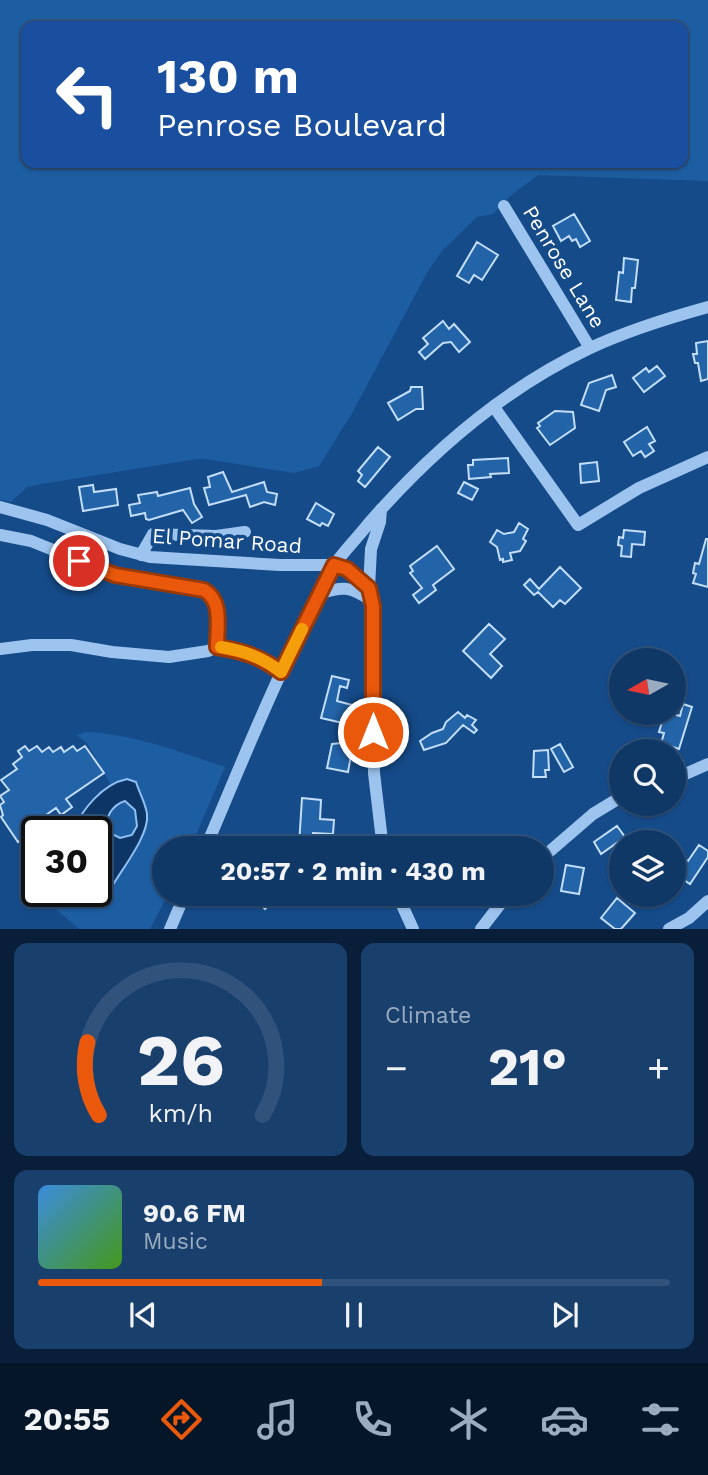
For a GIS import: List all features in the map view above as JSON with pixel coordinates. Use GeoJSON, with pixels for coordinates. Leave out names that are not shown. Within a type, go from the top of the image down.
{"type":"FeatureCollection","features":[{"type":"Feature","properties":{"kind":"street","name":"Penrose Lane"},"geometry":{"type":"LineString","coordinates":[[504,206],[590,348]]}},
{"type":"Feature","properties":{"kind":"street"},"geometry":{"type":"LineString","coordinates":[[211,836],[281,672],[318,594],[334,565],[381,509],[432,457],[494,407],[541,375],[590,348],[652,324],[708,307]]}},
{"type":"Feature","properties":{"kind":"street"},"geometry":{"type":"LineString","coordinates":[[494,407],[578,525],[639,488],[708,457]]}},
{"type":"Feature","properties":{"kind":"street","name":"El Pomar Road"},"geometry":{"type":"LineString","coordinates":[[0,507],[47,520],[141,555],[193,561],[334,565]]}},
{"type":"Feature","properties":{"kind":"street"},"geometry":{"type":"LineString","coordinates":[[381,509],[380,522],[371,550],[369,588],[372,601],[374,773],[381,836]]}},
{"type":"Feature","properties":{"kind":"street"},"geometry":{"type":"LineString","coordinates":[[141,555],[153,534],[216,536],[245,531]]}},
{"type":"Feature","properties":{"kind":"street"},"geometry":{"type":"LineString","coordinates":[[0,535],[31,541],[115,575],[204,590],[215,600],[217,607],[217,647]]}},
{"type":"Feature","properties":{"kind":"street"},"geometry":{"type":"LineString","coordinates":[[334,565],[347,569],[369,588]]}},
{"type":"Feature","properties":{"kind":"street"},"geometry":{"type":"LineString","coordinates":[[318,594],[340,587],[372,601]]}},
{"type":"Feature","properties":{"kind":"street"},"geometry":{"type":"LineString","coordinates":[[0,649],[32,645],[71,645],[169,657],[217,647],[246,652],[281,672]]}},
{"type":"Feature","properties":{"kind":"street"},"geometry":{"type":"LineString","coordinates":[[686,774],[708,764]]}},
{"type":"Feature","properties":{"kind":"street"},"geometry":{"type":"LineString","coordinates":[[554,848],[593,814],[609,804]]}},
{"type":"Feature","properties":{"kind":"street"},"geometry":{"type":"LineString","coordinates":[[669,929],[689,918],[708,901]]}},
{"type":"Feature","properties":{"kind":"street"},"geometry":{"type":"LineString","coordinates":[[170,929],[180,906]]}},
{"type":"Feature","properties":{"kind":"street"},"geometry":{"type":"LineString","coordinates":[[402,906],[413,929]]}},
{"type":"Feature","properties":{"kind":"street"},"geometry":{"type":"LineString","coordinates":[[481,929],[499,906]]}},
{"type":"Feature","properties":{"kind":"shaded area"},"geometry":{"type":"Polygon","coordinates":[[[0,0],[708,0],[708,181],[538,175],[509,197],[493,214],[477,217],[441,252],[428,271],[351,415],[319,466],[294,473],[197,459],[27,487],[11,502],[0,500],[0,0]]]}},
{"type":"Feature","properties":{"kind":"shaded area"},"geometry":{"type":"Polygon","coordinates":[[[86,732],[122,736],[225,767],[196,836],[152,836],[152,906],[162,906],[150,929],[79,929],[54,907],[112,907],[112,888],[145,829],[148,817],[116,781],[111,785],[87,743],[76,735],[86,732]]]}},
{"type":"Feature","properties":{"kind":"shaded area"},"geometry":{"type":"Polygon","coordinates":[[[127,779],[136,782],[147,814],[143,834],[112,887],[112,834],[120,838],[132,835],[137,826],[135,810],[125,801],[116,806],[109,816],[81,816],[94,799],[110,786],[127,779]]]}},
{"type":"Feature","properties":{"kind":"shaded area"},"geometry":{"type":"Polygon","coordinates":[[[125,801],[135,810],[137,826],[132,835],[120,838],[112,834],[112,816],[109,816],[125,801]]]}},
{"type":"Feature","properties":{"kind":"building"},"geometry":{"type":"Polygon","coordinates":[[[574,214],[590,241],[580,247],[576,239],[572,241],[569,236],[561,241],[553,226],[574,214]]]}},
{"type":"Feature","properties":{"kind":"building"},"geometry":{"type":"Polygon","coordinates":[[[477,242],[498,255],[482,280],[474,275],[469,283],[457,276],[477,242]]]}},
{"type":"Feature","properties":{"kind":"building"},"geometry":{"type":"Polygon","coordinates":[[[624,258],[638,260],[631,302],[616,300],[619,272],[623,273],[624,258]]]}},
{"type":"Feature","properties":{"kind":"building"},"geometry":{"type":"Polygon","coordinates":[[[443,321],[449,329],[454,324],[470,342],[459,352],[451,342],[443,343],[425,359],[419,352],[428,344],[423,338],[443,321]]]}},
{"type":"Feature","properties":{"kind":"building"},"geometry":{"type":"Polygon","coordinates":[[[708,341],[708,379],[701,381],[698,363],[695,363],[693,354],[697,354],[696,343],[708,341]]]}},
{"type":"Feature","properties":{"kind":"building"},"geometry":{"type":"Polygon","coordinates":[[[657,366],[665,376],[644,392],[633,378],[646,368],[649,372],[657,366]]]}},
{"type":"Feature","properties":{"kind":"building"},"geometry":{"type":"Polygon","coordinates":[[[612,375],[616,387],[606,390],[599,411],[581,405],[589,383],[612,375]]]}},
{"type":"Feature","properties":{"kind":"building"},"geometry":{"type":"Polygon","coordinates":[[[411,387],[422,387],[423,409],[416,409],[398,420],[388,403],[410,391],[411,387]]]}},
{"type":"Feature","properties":{"kind":"building"},"geometry":{"type":"Polygon","coordinates":[[[555,411],[573,412],[575,428],[550,445],[537,428],[540,426],[538,423],[555,411]]]}},
{"type":"Feature","properties":{"kind":"building"},"geometry":{"type":"Polygon","coordinates":[[[647,427],[655,441],[649,444],[654,451],[645,457],[641,451],[633,456],[624,442],[647,427]]]}},
{"type":"Feature","properties":{"kind":"building"},"geometry":{"type":"Polygon","coordinates":[[[378,447],[390,457],[365,487],[358,481],[362,475],[358,471],[378,447]]]}},
{"type":"Feature","properties":{"kind":"building"},"geometry":{"type":"Polygon","coordinates":[[[508,458],[509,473],[469,479],[468,465],[473,465],[473,460],[508,458]]]}},
{"type":"Feature","properties":{"kind":"building"},"geometry":{"type":"Polygon","coordinates":[[[597,462],[599,481],[581,483],[580,464],[597,462]]]}},
{"type":"Feature","properties":{"kind":"building"},"geometry":{"type":"Polygon","coordinates":[[[223,472],[232,492],[264,482],[267,492],[277,494],[275,505],[264,502],[250,507],[246,495],[209,505],[204,488],[210,487],[208,477],[223,472]]]}},
{"type":"Feature","properties":{"kind":"building"},"geometry":{"type":"Polygon","coordinates":[[[464,482],[478,489],[472,500],[458,493],[464,482]]]}},
{"type":"Feature","properties":{"kind":"building"},"geometry":{"type":"Polygon","coordinates":[[[93,485],[94,492],[116,489],[118,505],[83,511],[79,487],[93,485]]]}},
{"type":"Feature","properties":{"kind":"building"},"geometry":{"type":"Polygon","coordinates":[[[190,488],[194,504],[202,517],[192,523],[183,510],[149,520],[146,519],[145,513],[131,516],[129,505],[140,503],[138,495],[157,492],[158,496],[190,488]]]}},
{"type":"Feature","properties":{"kind":"building"},"geometry":{"type":"Polygon","coordinates":[[[316,503],[334,514],[328,526],[322,523],[320,526],[307,519],[316,503]]]}},
{"type":"Feature","properties":{"kind":"building"},"geometry":{"type":"Polygon","coordinates":[[[519,523],[528,529],[523,539],[526,541],[520,551],[510,553],[512,560],[503,562],[497,547],[490,542],[497,530],[504,534],[514,532],[519,523]]]}},
{"type":"Feature","properties":{"kind":"building"},"geometry":{"type":"Polygon","coordinates":[[[624,530],[645,532],[644,545],[632,544],[631,557],[621,556],[622,546],[618,545],[624,530]]]}},
{"type":"Feature","properties":{"kind":"building"},"geometry":{"type":"Polygon","coordinates":[[[706,539],[708,587],[693,583],[695,563],[699,564],[706,539]]]}},
{"type":"Feature","properties":{"kind":"building"},"geometry":{"type":"Polygon","coordinates":[[[437,546],[454,569],[433,585],[436,590],[419,603],[413,595],[422,588],[410,573],[413,571],[410,566],[437,546]]]}},
{"type":"Feature","properties":{"kind":"building"},"geometry":{"type":"Polygon","coordinates":[[[560,567],[581,588],[565,604],[560,600],[553,607],[538,592],[534,595],[524,585],[530,579],[539,589],[560,567]]]}},
{"type":"Feature","properties":{"kind":"building"},"geometry":{"type":"Polygon","coordinates":[[[489,624],[505,639],[490,654],[502,666],[491,678],[463,651],[489,624]]]}},
{"type":"Feature","properties":{"kind":"building"},"geometry":{"type":"Polygon","coordinates":[[[332,676],[349,680],[347,688],[340,686],[337,701],[352,705],[347,724],[321,718],[332,676]]]}},
{"type":"Feature","properties":{"kind":"building"},"geometry":{"type":"Polygon","coordinates":[[[686,705],[692,707],[682,739],[662,739],[664,733],[659,732],[661,725],[686,725],[686,705]]]}},
{"type":"Feature","properties":{"kind":"building"},"geometry":{"type":"Polygon","coordinates":[[[458,712],[465,718],[467,715],[476,720],[472,725],[477,730],[474,733],[463,725],[446,743],[424,750],[420,741],[443,729],[446,722],[458,712]]]}},
{"type":"Feature","properties":{"kind":"building"},"geometry":{"type":"Polygon","coordinates":[[[343,736],[354,739],[348,772],[327,768],[332,744],[341,743],[343,736]]]}},
{"type":"Feature","properties":{"kind":"building"},"geometry":{"type":"Polygon","coordinates":[[[560,744],[573,767],[564,772],[551,749],[560,744]]]}},
{"type":"Feature","properties":{"kind":"building"},"geometry":{"type":"Polygon","coordinates":[[[25,746],[29,751],[37,746],[42,752],[49,747],[53,752],[61,747],[64,752],[73,746],[77,751],[85,746],[104,773],[66,799],[72,807],[61,815],[56,808],[45,816],[21,816],[21,840],[18,842],[1,817],[3,815],[0,805],[4,802],[0,796],[9,790],[1,780],[17,769],[13,764],[22,757],[18,751],[25,746]]]}},
{"type":"Feature","properties":{"kind":"building"},"geometry":{"type":"Polygon","coordinates":[[[548,750],[549,770],[545,770],[546,777],[533,777],[534,751],[548,750]]]}},
{"type":"Feature","properties":{"kind":"building"},"geometry":{"type":"Polygon","coordinates":[[[302,798],[321,800],[320,819],[334,820],[333,834],[313,833],[313,836],[300,836],[302,798]]]}},
{"type":"Feature","properties":{"kind":"building"},"geometry":{"type":"Polygon","coordinates":[[[609,832],[609,848],[601,854],[594,842],[609,832]]]}},
{"type":"Feature","properties":{"kind":"building"},"geometry":{"type":"Polygon","coordinates":[[[699,845],[708,851],[708,857],[690,884],[686,881],[686,860],[688,861],[699,845]]]}},
{"type":"Feature","properties":{"kind":"building"},"geometry":{"type":"Polygon","coordinates":[[[566,865],[584,868],[579,894],[561,891],[566,865]]]}},
{"type":"Feature","properties":{"kind":"building"},"geometry":{"type":"Polygon","coordinates":[[[610,907],[628,907],[635,913],[621,929],[615,929],[601,918],[610,907]]]}},
{"type":"Feature","properties":{"kind":"slow traffic"},"geometry":{"type":"LineString","coordinates":[[221,647],[258,657],[281,672],[302,629]]}},
{"type":"Feature","properties":{"kind":"route"},"geometry":{"type":"LineString","coordinates":[[79,561],[115,575],[198,588],[210,593],[217,607],[217,647],[246,652],[281,672],[334,565],[347,569],[369,588],[373,606],[373,732]]}}]}
